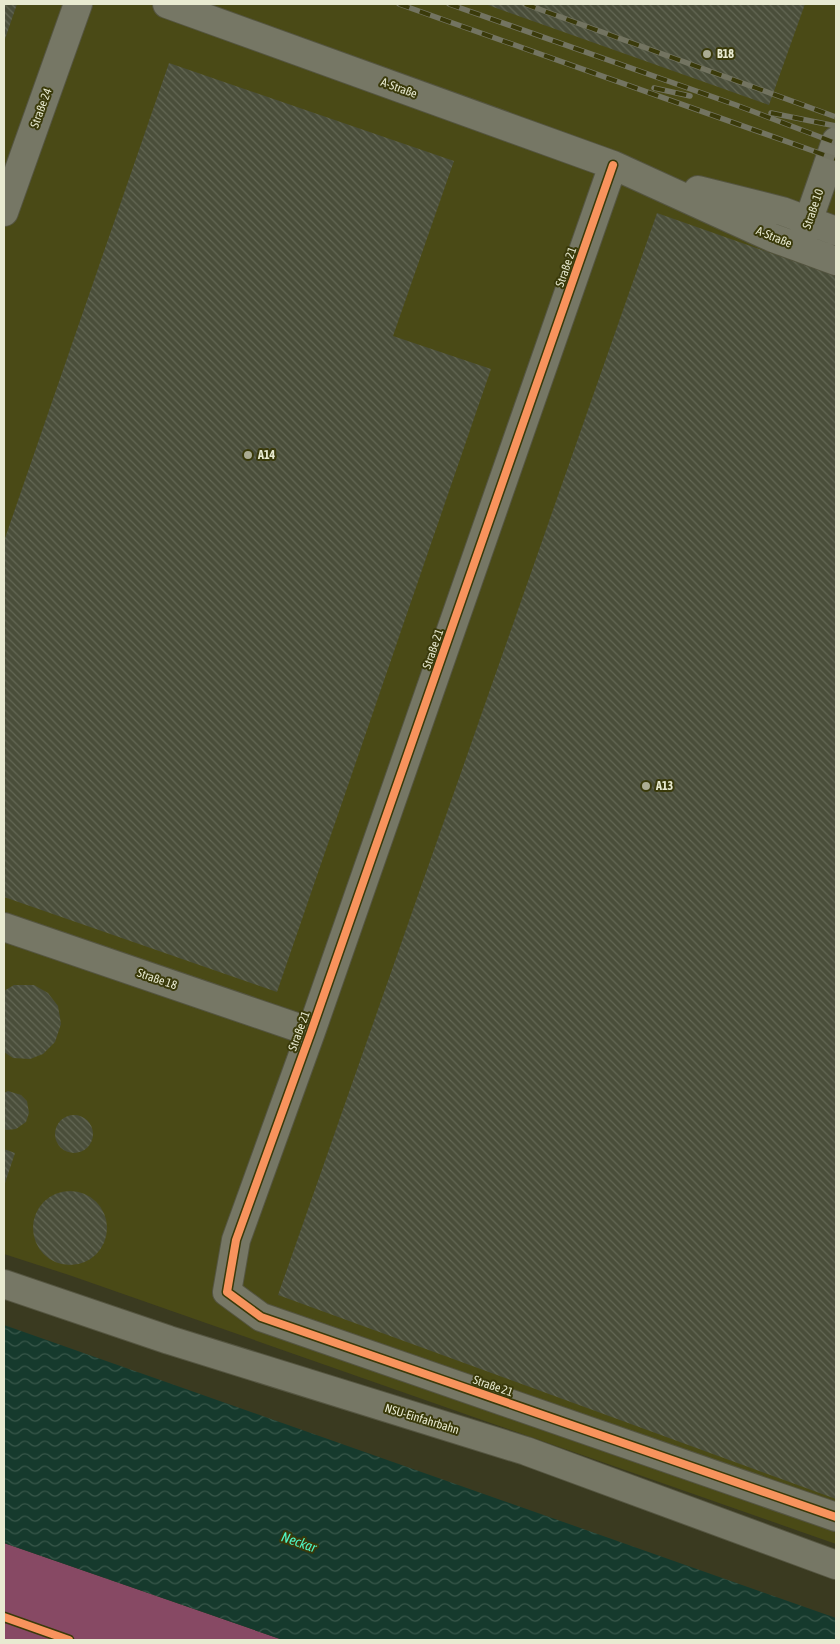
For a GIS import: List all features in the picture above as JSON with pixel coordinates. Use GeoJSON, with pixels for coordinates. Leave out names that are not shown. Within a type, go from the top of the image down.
{"type":"FeatureCollection","features":[{"type":"Feature","properties":{"kind":"street","name":"Straße 24"},"geometry":{"type":"LineString","coordinates":[[4,212],[78,4]]}},
{"type":"Feature","properties":{"kind":"street","name":"A-Straße"},"geometry":{"type":"LineString","coordinates":[[167,4],[622,168],[782,211],[836,230]]}},
{"type":"Feature","properties":{"kind":"street","name":"Straße 10"},"geometry":{"type":"LineString","coordinates":[[800,248],[836,141]]}},
{"type":"Feature","properties":{"kind":"street","name":"A-Straße"},"geometry":{"type":"LineString","coordinates":[[622,168],[773,238],[836,261]]}},
{"type":"Feature","properties":{"kind":"street","name":"Straße 21"},"geometry":{"type":"LineString","coordinates":[[622,168],[236,1240],[227,1292],[260,1317],[836,1517]]}},
{"type":"Feature","properties":{"kind":"street","name":"Straße 18"},"geometry":{"type":"LineString","coordinates":[[4,927],[311,1032]]}},
{"type":"Feature","properties":{"kind":"street","name":"NSU-Einfahrbahn"},"geometry":{"type":"LineString","coordinates":[[4,1284],[169,1340],[526,1451],[836,1565]]}},
{"type":"Feature","properties":{"kind":"shaded area"},"geometry":{"type":"Polygon","coordinates":[[[4,4],[836,4],[836,1544],[69,1275],[4,1254],[4,4]]]}},
{"type":"Feature","properties":{"kind":"shaded area"},"geometry":{"type":"Polygon","coordinates":[[[4,1543],[283,1640],[4,1640],[4,1543]]]}},
{"type":"Feature","properties":{"kind":"water","name":"Neckar"},"geometry":{"type":"Polygon","coordinates":[[[4,1325],[836,1618],[836,1640],[283,1640],[4,1543],[4,1325]]]}},
{"type":"Feature","properties":{"kind":"building"},"geometry":{"type":"Polygon","coordinates":[[[4,4],[17,4],[4,42],[4,4]]]}},
{"type":"Feature","properties":{"kind":"building","name":"B18"},"geometry":{"type":"Polygon","coordinates":[[[485,4],[805,4],[769,105],[485,4]]]}},
{"type":"Feature","properties":{"kind":"building","name":"A14"},"geometry":{"type":"Polygon","coordinates":[[[169,63],[454,161],[393,336],[491,369],[277,992],[4,897],[4,541],[169,63]]]}},
{"type":"Feature","properties":{"kind":"building","name":"A13"},"geometry":{"type":"Polygon","coordinates":[[[657,213],[836,276],[836,1499],[278,1295],[657,213]]]}},
{"type":"Feature","properties":{"kind":"building"},"geometry":{"type":"Polygon","coordinates":[[[14,985],[34,985],[48,993],[58,1006],[61,1024],[55,1042],[43,1054],[30,1059],[13,1058],[4,1052],[4,991],[14,985]]]}},
{"type":"Feature","properties":{"kind":"building"},"geometry":{"type":"Polygon","coordinates":[[[8,1091],[21,1095],[27,1101],[29,1113],[26,1122],[16,1129],[7,1130],[4,1129],[4,1093],[8,1091]]]}},
{"type":"Feature","properties":{"kind":"building"},"geometry":{"type":"Polygon","coordinates":[[[74,1115],[87,1121],[93,1134],[87,1147],[74,1153],[61,1147],[55,1134],[61,1121],[74,1115]]]}},
{"type":"Feature","properties":{"kind":"building"},"geometry":{"type":"Polygon","coordinates":[[[4,1149],[15,1153],[4,1186],[4,1149]]]}},
{"type":"Feature","properties":{"kind":"building"},"geometry":{"type":"Polygon","coordinates":[[[70,1191],[91,1197],[101,1207],[107,1228],[101,1249],[91,1259],[70,1265],[49,1259],[39,1249],[33,1228],[39,1207],[49,1197],[70,1191]]]}},
{"type":"Feature","properties":{"kind":"railway"},"geometry":{"type":"LineString","coordinates":[[399,4],[836,159]]}},
{"type":"Feature","properties":{"kind":"railway"},"geometry":{"type":"LineString","coordinates":[[449,4],[736,105],[836,143]]}},
{"type":"Feature","properties":{"kind":"railway"},"geometry":{"type":"LineString","coordinates":[[525,4],[836,117]]}},
{"type":"Feature","properties":{"kind":"railway"},"geometry":{"type":"LineString","coordinates":[[654,88],[690,96]]}},
{"type":"Feature","properties":{"kind":"railway"},"geometry":{"type":"LineString","coordinates":[[771,113],[836,126]]}},
{"type":"Feature","properties":{"kind":"cycle path"},"geometry":{"type":"LineString","coordinates":[[613,165],[311,1032],[236,1240],[227,1292],[261,1317],[836,1517]]}},
{"type":"Feature","properties":{"kind":"cycle path"},"geometry":{"type":"LineString","coordinates":[[4,1617],[69,1640]]}},
{"type":"Feature","properties":{"kind":"place","name":"B18"},"geometry":{"type":"Point","coordinates":[707,54]}},
{"type":"Feature","properties":{"kind":"place","name":"A14"},"geometry":{"type":"Point","coordinates":[248,455]}},
{"type":"Feature","properties":{"kind":"place","name":"A13"},"geometry":{"type":"Point","coordinates":[646,786]}}]}
